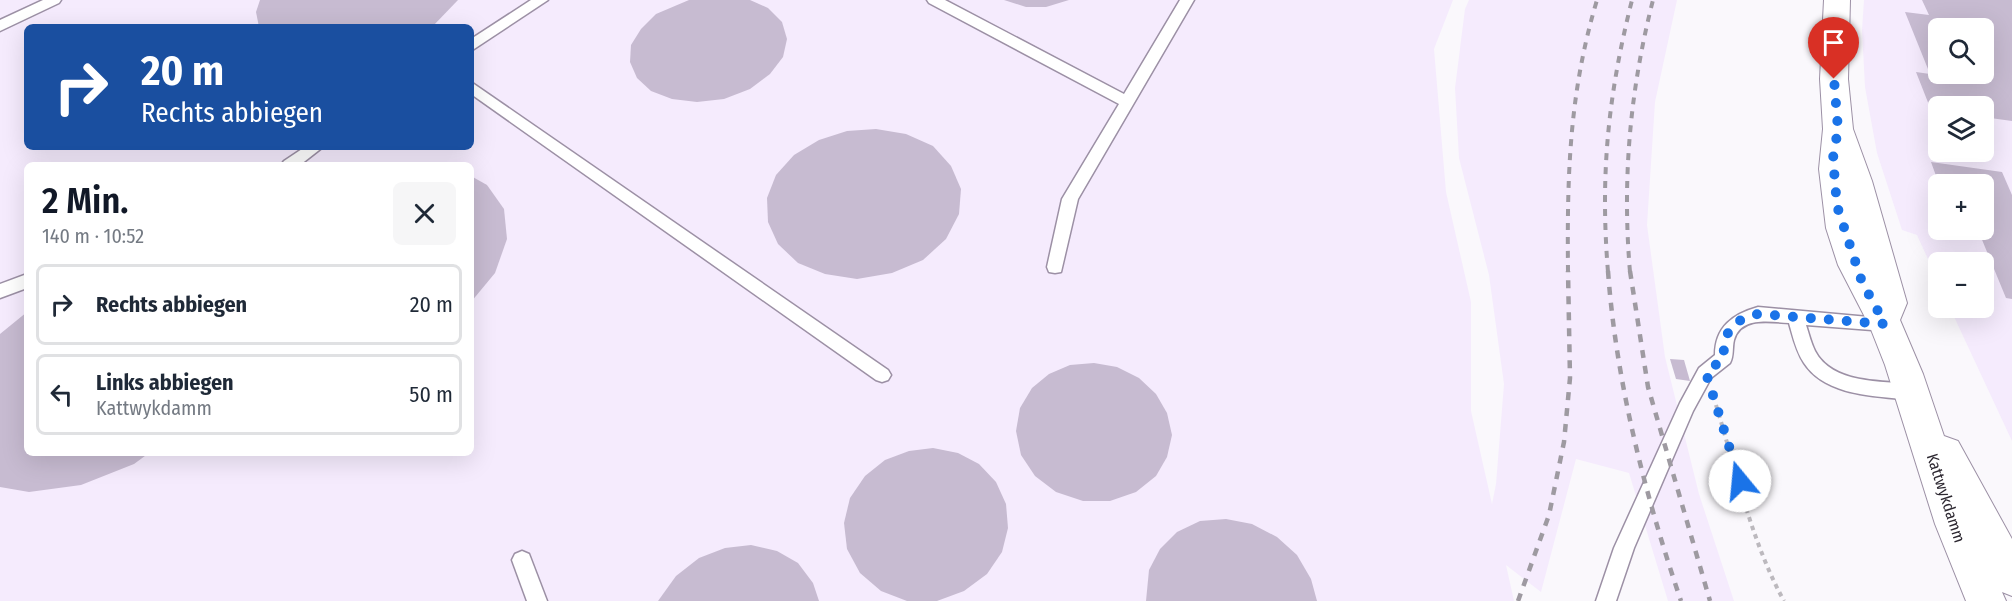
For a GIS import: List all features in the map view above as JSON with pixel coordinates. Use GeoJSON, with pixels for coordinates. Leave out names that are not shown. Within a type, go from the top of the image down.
{"type":"FeatureCollection","features":[{"type":"Feature","properties":{"kind":"main road","name":"Kattwykdamm"},"geometry":{"type":"LineString","coordinates":[[1837,0],[1834,69],[1838,129],[1833,158],[1837,206],[1862,282],[1885,324],[1913,392],[1954,529],[1986,601]]}},
{"type":"Feature","properties":{"kind":"main road","name":"Kattwykdamm"},"geometry":{"type":"LineString","coordinates":[[1913,392],[2012,577]]}},
{"type":"Feature","properties":{"kind":"lane"},"geometry":{"type":"LineString","coordinates":[[0,26],[54,0]]}},
{"type":"Feature","properties":{"kind":"lane"},"geometry":{"type":"LineString","coordinates":[[474,44],[541,0]]}},
{"type":"Feature","properties":{"kind":"lane"},"geometry":{"type":"LineString","coordinates":[[934,0],[1127,102]]}},
{"type":"Feature","properties":{"kind":"lane"},"geometry":{"type":"LineString","coordinates":[[1055,267],[1070,200],[1187,0]]}},
{"type":"Feature","properties":{"kind":"lane"},"geometry":{"type":"LineString","coordinates":[[474,89],[882,375]]}},
{"type":"Feature","properties":{"kind":"lane"},"geometry":{"type":"LineString","coordinates":[[294,162],[312,150]]}},
{"type":"Feature","properties":{"kind":"lane"},"geometry":{"type":"LineString","coordinates":[[0,291],[24,282]]}},
{"type":"Feature","properties":{"kind":"lane"},"geometry":{"type":"LineString","coordinates":[[1606,601],[1624,549],[1666,451],[1706,373],[1724,358],[1725,338],[1730,328],[1737,322],[1758,314],[1885,324]]}},
{"type":"Feature","properties":{"kind":"lane"},"geometry":{"type":"LineString","coordinates":[[1795,316],[1811,360],[1826,374],[1848,383],[1913,392]]}},
{"type":"Feature","properties":{"kind":"lane"},"geometry":{"type":"LineString","coordinates":[[522,560],[537,601]]}},
{"type":"Feature","properties":{"kind":"path"},"geometry":{"type":"LineString","coordinates":[[1706,373],[1753,525],[1772,579],[1784,601]]}},
{"type":"Feature","properties":{"kind":"shaded area"},"geometry":{"type":"Polygon","coordinates":[[[0,0],[1453,0],[1434,49],[1446,192],[1471,302],[1471,411],[1492,504],[1496,484],[1504,384],[1489,275],[1459,158],[1455,88],[1465,9],[1469,0],[1677,0],[1655,102],[1647,225],[1665,357],[1699,494],[1734,601],[1668,601],[1629,473],[1576,459],[1541,592],[1506,565],[1514,601],[0,601],[0,0]]]}},
{"type":"Feature","properties":{"kind":"shaded area"},"geometry":{"type":"Polygon","coordinates":[[[1864,0],[2012,0],[2012,441],[1955,318],[1994,318],[1994,252],[1928,252],[1928,259],[1917,235],[1902,230],[1877,153],[1865,87],[1862,30],[1864,0]]]}},
{"type":"Feature","properties":{"kind":"building"},"geometry":{"type":"Polygon","coordinates":[[[260,0],[458,0],[435,24],[258,24],[256,12],[260,0]]]}},
{"type":"Feature","properties":{"kind":"building"},"geometry":{"type":"Polygon","coordinates":[[[689,0],[750,0],[768,8],[782,22],[787,39],[783,57],[770,74],[750,89],[724,99],[697,102],[672,99],[651,91],[637,78],[630,62],[631,45],[641,29],[656,14],[689,0]]]}},
{"type":"Feature","properties":{"kind":"building"},"geometry":{"type":"Polygon","coordinates":[[[1004,0],[1069,0],[1046,7],[1026,7],[1004,0]]]}},
{"type":"Feature","properties":{"kind":"building"},"geometry":{"type":"Polygon","coordinates":[[[1922,0],[2012,0],[2012,121],[1994,119],[1994,96],[1928,96],[1928,102],[1916,72],[1928,74],[1928,84],[1994,84],[1994,18],[1928,18],[1928,69],[1905,12],[1929,15],[1922,0]]]}},
{"type":"Feature","properties":{"kind":"building"},"geometry":{"type":"Polygon","coordinates":[[[876,129],[906,134],[933,146],[951,166],[961,189],[959,214],[946,239],[923,260],[892,273],[857,279],[825,274],[798,263],[778,244],[768,222],[767,198],[776,175],[794,155],[819,140],[847,131],[876,129]]]}},
{"type":"Feature","properties":{"kind":"building"},"geometry":{"type":"Polygon","coordinates":[[[1931,162],[2002,172],[2012,195],[2012,299],[2006,298],[1994,269],[1994,252],[1987,252],[1982,240],[1994,240],[1994,174],[1935,174],[1931,162]]]}},
{"type":"Feature","properties":{"kind":"building"},"geometry":{"type":"Polygon","coordinates":[[[474,178],[487,185],[504,209],[507,239],[495,273],[474,298],[474,178]]]}},
{"type":"Feature","properties":{"kind":"building"},"geometry":{"type":"Polygon","coordinates":[[[24,314],[24,456],[145,456],[134,464],[81,485],[29,492],[0,487],[0,334],[24,314]]]}},
{"type":"Feature","properties":{"kind":"building"},"geometry":{"type":"Polygon","coordinates":[[[1670,359],[1684,360],[1690,381],[1676,379],[1670,359]]]}},
{"type":"Feature","properties":{"kind":"building"},"geometry":{"type":"Polygon","coordinates":[[[1094,363],[1117,367],[1139,378],[1156,394],[1167,413],[1172,435],[1167,457],[1156,476],[1136,492],[1110,501],[1083,501],[1056,492],[1035,476],[1021,455],[1016,431],[1020,408],[1032,388],[1049,374],[1070,365],[1094,363]]]}},
{"type":"Feature","properties":{"kind":"building"},"geometry":{"type":"Polygon","coordinates":[[[933,448],[958,453],[979,464],[996,482],[1006,504],[1008,528],[1002,552],[987,574],[964,591],[937,601],[907,601],[881,591],[860,573],[847,549],[844,523],[850,498],[865,476],[885,460],[909,451],[933,448]]]}},
{"type":"Feature","properties":{"kind":"building"},"geometry":{"type":"Polygon","coordinates":[[[1226,519],[1252,524],[1277,537],[1297,555],[1311,579],[1317,601],[1146,601],[1149,570],[1160,549],[1177,532],[1200,521],[1226,519]]]}},
{"type":"Feature","properties":{"kind":"building"},"geometry":{"type":"Polygon","coordinates":[[[751,545],[777,551],[798,563],[813,583],[819,601],[658,601],[676,576],[699,558],[725,548],[751,545]]]}},
{"type":"Feature","properties":{"kind":"railway"},"geometry":{"type":"LineString","coordinates":[[1568,271],[1569,168],[1575,102],[1597,0]]}},
{"type":"Feature","properties":{"kind":"railway"},"geometry":{"type":"LineString","coordinates":[[1608,272],[1605,202],[1608,135],[1617,69],[1632,0]]}},
{"type":"Feature","properties":{"kind":"railway"},"geometry":{"type":"LineString","coordinates":[[1630,272],[1627,203],[1630,135],[1639,67],[1653,0]]}},
{"type":"Feature","properties":{"kind":"railway"},"geometry":{"type":"LineString","coordinates":[[1518,601],[1549,515],[1564,442],[1570,378],[1568,271]]}},
{"type":"Feature","properties":{"kind":"railway"},"geometry":{"type":"LineString","coordinates":[[1608,271],[1618,354],[1634,438],[1681,601]]}},
{"type":"Feature","properties":{"kind":"railway"},"geometry":{"type":"LineString","coordinates":[[1630,271],[1648,387],[1710,601]]}},
{"type":"Feature","properties":{"kind":"route"},"geometry":{"type":"LineString","coordinates":[[1740,481],[1706,373],[1724,358],[1723,348],[1730,328],[1745,317],[1758,314],[1885,324],[1862,282],[1837,206],[1833,178],[1833,158],[1838,129],[1834,79]]}}]}
